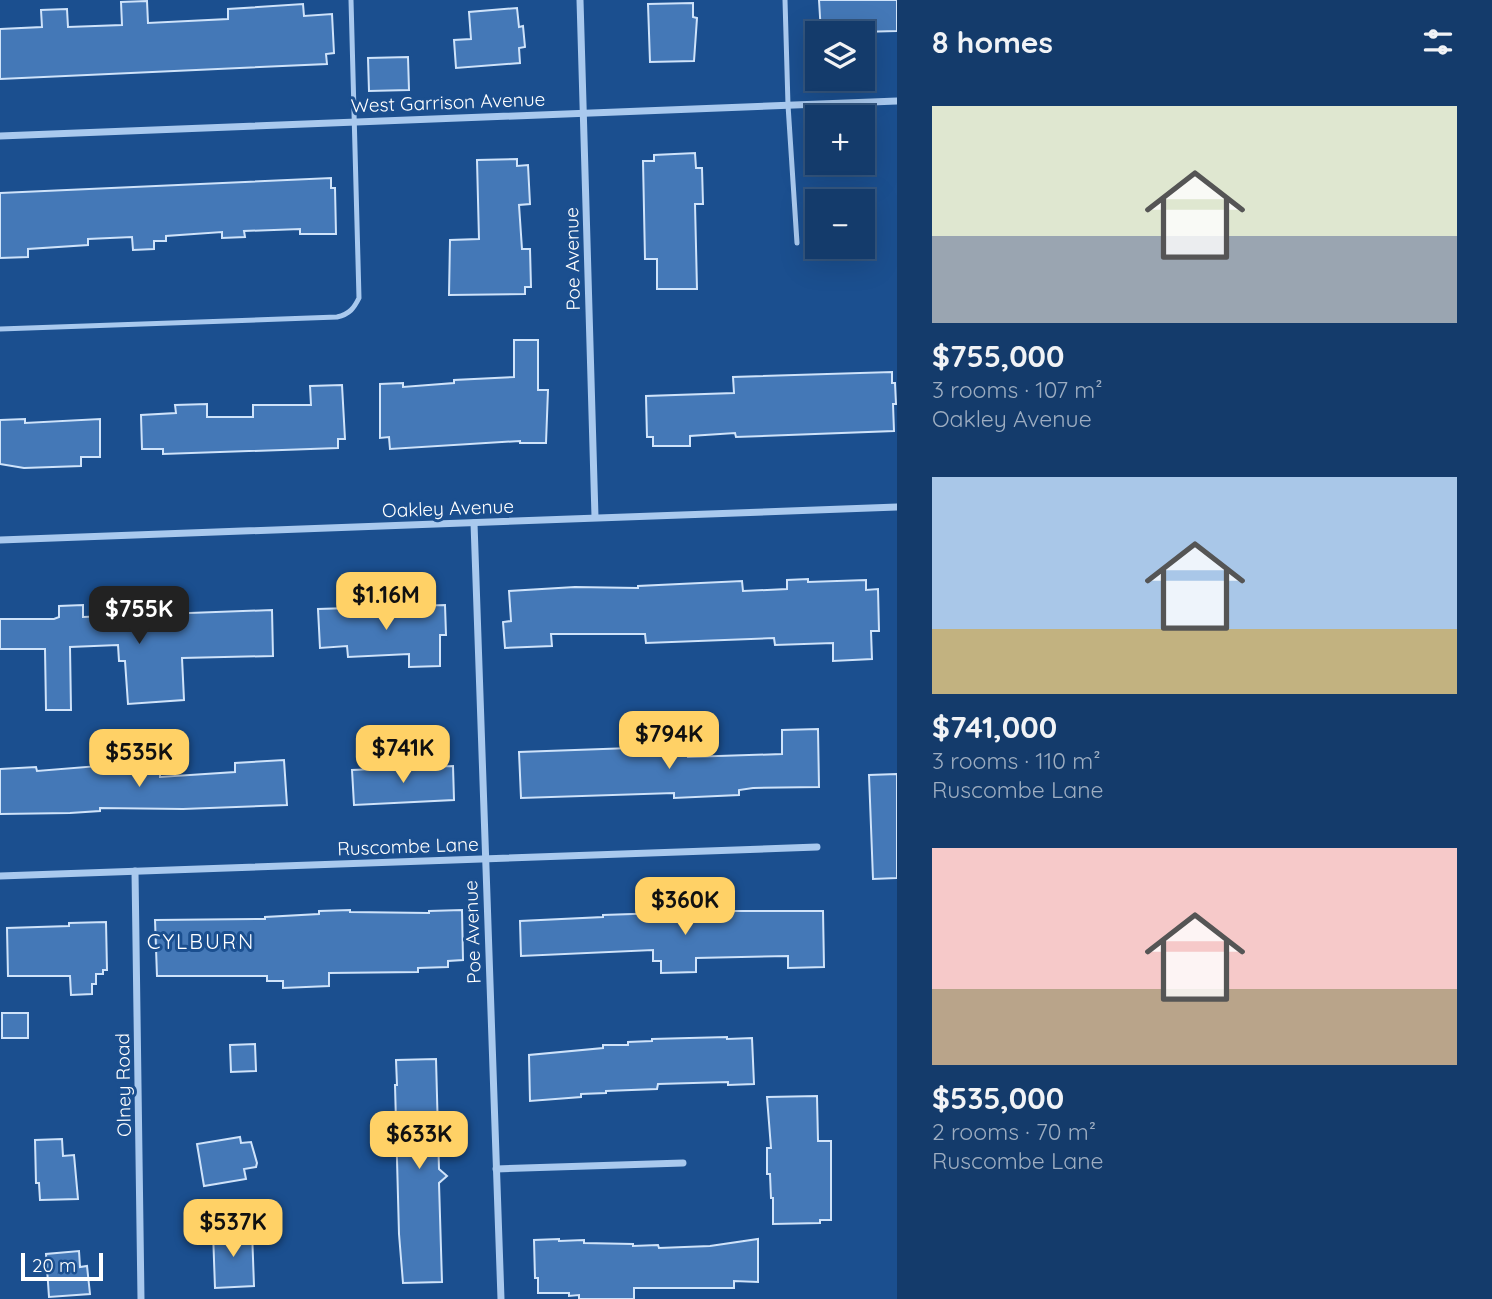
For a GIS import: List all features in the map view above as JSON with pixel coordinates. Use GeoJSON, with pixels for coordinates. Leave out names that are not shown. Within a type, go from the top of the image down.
{"type":"FeatureCollection","features":[{"type":"Feature","properties":{"kind":"street","name":"Poe Avenue"},"geometry":{"type":"LineString","coordinates":[[580,0],[595,517]]}},
{"type":"Feature","properties":{"kind":"street","name":"West Garrison Avenue"},"geometry":{"type":"LineString","coordinates":[[0,136],[897,101]]}},
{"type":"Feature","properties":{"kind":"street","name":"Oakley Avenue"},"geometry":{"type":"LineString","coordinates":[[0,540],[897,507]]}},
{"type":"Feature","properties":{"kind":"street","name":"Poe Avenue"},"geometry":{"type":"LineString","coordinates":[[474,523],[501,1299]]}},
{"type":"Feature","properties":{"kind":"street","name":"Ruscombe Lane"},"geometry":{"type":"LineString","coordinates":[[0,876],[817,847]]}},
{"type":"Feature","properties":{"kind":"street","name":"Olney Road"},"geometry":{"type":"LineString","coordinates":[[135,872],[141,1299]]}},
{"type":"Feature","properties":{"kind":"street"},"geometry":{"type":"LineString","coordinates":[[496,1169],[683,1163]]}},
{"type":"Feature","properties":{"kind":"lane"},"geometry":{"type":"LineString","coordinates":[[0,329],[345,315],[354,308],[359,298],[351,0]]}},
{"type":"Feature","properties":{"kind":"lane"},"geometry":{"type":"LineString","coordinates":[[785,0],[788,105],[797,243]]}},
{"type":"Feature","properties":{"kind":"building"},"geometry":{"type":"Polygon","coordinates":[[[819,0],[897,0],[897,31],[875,32],[875,21],[820,21],[819,0]]]}},
{"type":"Feature","properties":{"kind":"building"},"geometry":{"type":"Polygon","coordinates":[[[147,1],[148,23],[228,19],[228,9],[303,4],[304,16],[332,14],[334,53],[326,54],[327,64],[0,79],[0,29],[42,27],[41,10],[67,9],[68,27],[122,25],[121,2],[147,1]]]}},
{"type":"Feature","properties":{"kind":"building"},"geometry":{"type":"Polygon","coordinates":[[[693,3],[693,17],[697,18],[694,61],[650,62],[648,4],[693,3]]]}},
{"type":"Feature","properties":{"kind":"building"},"geometry":{"type":"Polygon","coordinates":[[[517,8],[519,27],[523,26],[525,47],[519,48],[520,63],[456,68],[454,40],[471,39],[469,12],[517,8]]]}},
{"type":"Feature","properties":{"kind":"building"},"geometry":{"type":"Polygon","coordinates":[[[408,57],[409,90],[369,91],[368,58],[408,57]]]}},
{"type":"Feature","properties":{"kind":"building"},"geometry":{"type":"Polygon","coordinates":[[[695,153],[696,168],[702,168],[703,204],[695,204],[697,289],[657,289],[657,259],[645,259],[643,161],[654,161],[654,155],[695,153]]]}},
{"type":"Feature","properties":{"kind":"building"},"geometry":{"type":"Polygon","coordinates":[[[517,159],[517,166],[528,165],[530,204],[519,205],[522,249],[530,249],[531,287],[525,287],[525,294],[449,295],[450,240],[479,239],[477,160],[517,159]]]}},
{"type":"Feature","properties":{"kind":"building"},"geometry":{"type":"Polygon","coordinates":[[[331,178],[331,188],[335,188],[336,234],[300,234],[300,229],[244,231],[245,237],[222,238],[222,232],[166,236],[166,241],[154,241],[154,249],[133,250],[132,237],[88,239],[88,245],[28,249],[28,257],[0,258],[0,193],[331,178]]]}},
{"type":"Feature","properties":{"kind":"building"},"geometry":{"type":"Polygon","coordinates":[[[514,340],[538,340],[538,390],[548,390],[546,443],[520,441],[390,449],[389,437],[380,438],[380,384],[403,383],[403,387],[454,383],[454,380],[514,377],[514,340]]]}},
{"type":"Feature","properties":{"kind":"building"},"geometry":{"type":"Polygon","coordinates":[[[892,372],[896,404],[893,404],[894,431],[736,437],[735,433],[690,436],[690,446],[653,446],[653,437],[647,437],[646,396],[734,393],[733,377],[892,372]]]}},
{"type":"Feature","properties":{"kind":"building"},"geometry":{"type":"Polygon","coordinates":[[[342,385],[345,439],[338,439],[338,448],[163,454],[163,449],[142,449],[141,415],[176,413],[175,405],[207,404],[207,417],[253,417],[253,405],[311,405],[310,386],[342,385]]]}},
{"type":"Feature","properties":{"kind":"building"},"geometry":{"type":"Polygon","coordinates":[[[25,419],[25,423],[100,419],[100,457],[81,457],[81,466],[24,468],[0,464],[0,420],[25,419]]]}},
{"type":"Feature","properties":{"kind":"building"},"geometry":{"type":"Polygon","coordinates":[[[808,579],[808,582],[866,580],[866,590],[878,589],[879,631],[871,631],[872,659],[833,661],[833,643],[775,645],[774,638],[646,643],[645,634],[551,634],[552,646],[505,648],[503,622],[511,621],[509,591],[575,587],[638,588],[742,581],[743,591],[787,589],[787,580],[808,579]]]}},
{"type":"Feature","properties":{"kind":"building"},"geometry":{"type":"Polygon","coordinates":[[[83,605],[83,617],[272,610],[273,656],[182,658],[184,700],[128,704],[125,661],[119,661],[118,645],[70,647],[71,710],[46,710],[45,649],[0,649],[0,619],[54,619],[59,617],[59,606],[83,605]]]}},
{"type":"Feature","properties":{"kind":"building"},"geometry":{"type":"Polygon","coordinates":[[[445,605],[446,635],[440,635],[440,666],[409,667],[409,654],[348,657],[347,646],[320,648],[318,609],[445,605]]]}},
{"type":"Feature","properties":{"kind":"building"},"geometry":{"type":"Polygon","coordinates":[[[818,729],[819,787],[753,788],[739,790],[739,795],[674,798],[674,793],[521,798],[519,752],[687,746],[688,757],[782,754],[782,730],[818,729]]]}},
{"type":"Feature","properties":{"kind":"building"},"geometry":{"type":"Polygon","coordinates":[[[284,760],[287,805],[183,809],[100,808],[100,811],[70,813],[0,814],[0,769],[36,767],[37,771],[98,766],[98,772],[160,772],[160,777],[235,772],[235,763],[284,760]]]}},
{"type":"Feature","properties":{"kind":"building"},"geometry":{"type":"Polygon","coordinates":[[[453,766],[454,800],[354,805],[352,770],[453,766]]]}},
{"type":"Feature","properties":{"kind":"building"},"geometry":{"type":"Polygon","coordinates":[[[897,774],[897,878],[873,879],[869,775],[897,774]]]}},
{"type":"Feature","properties":{"kind":"building"},"geometry":{"type":"Polygon","coordinates":[[[462,910],[463,960],[448,961],[448,967],[418,968],[418,972],[329,973],[329,986],[283,988],[283,981],[267,981],[267,976],[157,976],[155,920],[265,919],[319,914],[319,911],[429,913],[462,910]]]}},
{"type":"Feature","properties":{"kind":"building"},"geometry":{"type":"Polygon","coordinates":[[[723,911],[823,911],[824,967],[788,968],[788,956],[696,958],[696,972],[661,973],[661,961],[653,961],[653,950],[521,956],[520,921],[723,911]]]}},
{"type":"Feature","properties":{"kind":"building"},"geometry":{"type":"Polygon","coordinates":[[[106,922],[107,970],[103,970],[103,974],[96,974],[92,994],[71,995],[70,976],[8,976],[7,928],[106,922]]]}},
{"type":"Feature","properties":{"kind":"building"},"geometry":{"type":"Polygon","coordinates":[[[2,1013],[28,1013],[28,1038],[2,1038],[2,1013]]]}},
{"type":"Feature","properties":{"kind":"building"},"geometry":{"type":"Polygon","coordinates":[[[752,1038],[754,1084],[658,1084],[657,1089],[606,1091],[581,1094],[581,1097],[530,1101],[529,1055],[603,1048],[603,1045],[628,1045],[628,1042],[652,1039],[752,1038]]]}},
{"type":"Feature","properties":{"kind":"building"},"geometry":{"type":"Polygon","coordinates":[[[255,1044],[256,1071],[231,1072],[230,1045],[255,1044]]]}},
{"type":"Feature","properties":{"kind":"building"},"geometry":{"type":"Polygon","coordinates":[[[436,1059],[439,1169],[447,1176],[439,1183],[442,1282],[403,1283],[399,1234],[396,1060],[436,1059]]]}},
{"type":"Feature","properties":{"kind":"building"},"geometry":{"type":"Polygon","coordinates":[[[817,1096],[818,1141],[831,1141],[831,1220],[820,1220],[820,1223],[773,1224],[773,1198],[770,1174],[767,1174],[767,1148],[771,1148],[767,1097],[817,1096]]]}},
{"type":"Feature","properties":{"kind":"building"},"geometry":{"type":"Polygon","coordinates":[[[240,1137],[241,1143],[251,1142],[256,1167],[244,1169],[246,1179],[204,1186],[197,1144],[240,1137]]]}},
{"type":"Feature","properties":{"kind":"building"},"geometry":{"type":"Polygon","coordinates":[[[62,1139],[63,1156],[74,1155],[78,1199],[40,1200],[39,1183],[36,1183],[35,1140],[62,1139]]]}},
{"type":"Feature","properties":{"kind":"building"},"geometry":{"type":"Polygon","coordinates":[[[252,1231],[254,1286],[215,1288],[213,1232],[252,1231]]]}},
{"type":"Feature","properties":{"kind":"building"},"geometry":{"type":"Polygon","coordinates":[[[559,1239],[633,1246],[658,1245],[659,1248],[710,1246],[758,1239],[758,1282],[734,1281],[734,1288],[634,1288],[634,1299],[579,1299],[579,1295],[569,1296],[569,1293],[538,1293],[534,1240],[559,1239]]]}},
{"type":"Feature","properties":{"kind":"building"},"geometry":{"type":"Polygon","coordinates":[[[79,1251],[80,1267],[87,1266],[90,1294],[49,1297],[46,1254],[79,1251]]]}},
{"type":"Feature","properties":{"kind":"district","name":"CYLBURN"},"geometry":{"type":"Point","coordinates":[201,942]}}]}
